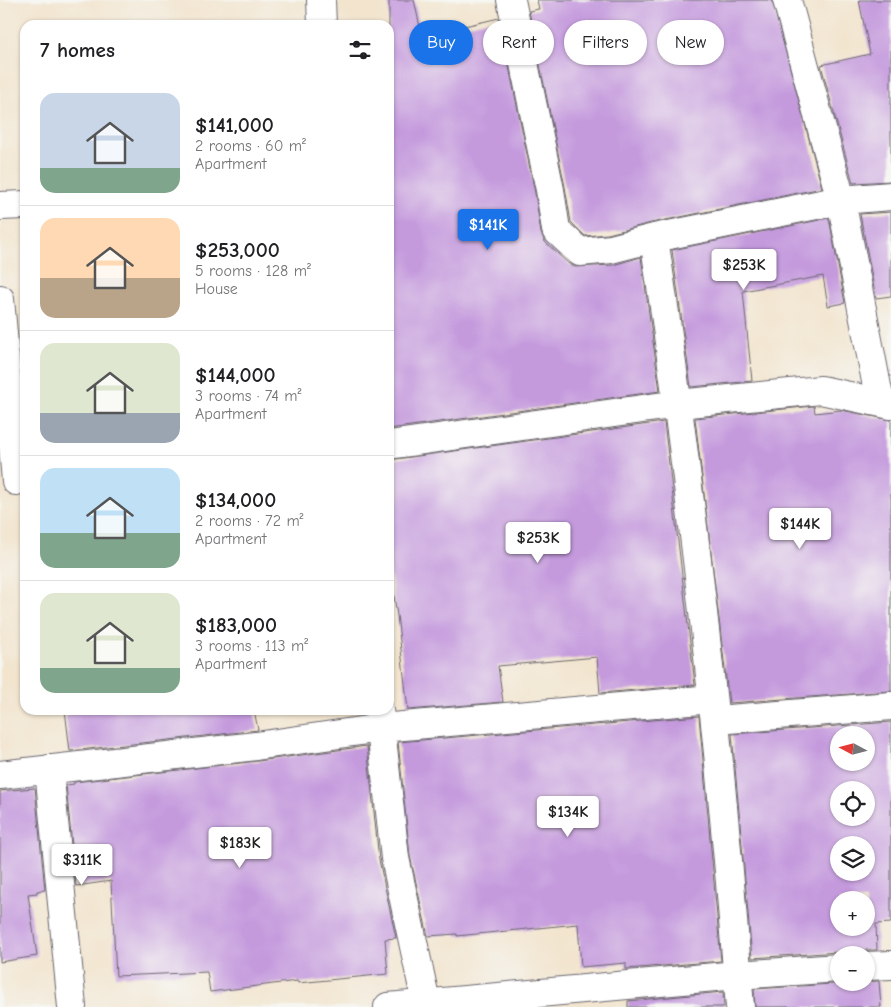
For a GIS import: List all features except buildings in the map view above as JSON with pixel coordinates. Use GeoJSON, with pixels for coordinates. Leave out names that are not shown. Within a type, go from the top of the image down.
{"type":"FeatureCollection","features":[{"type":"Feature","properties":{"kind":"street"},"geometry":{"type":"LineString","coordinates":[[321,0],[322,20]]}},
{"type":"Feature","properties":{"kind":"street"},"geometry":{"type":"LineString","coordinates":[[511,0],[550,190],[556,230],[580,252],[611,249],[654,238],[841,200],[891,196]]}},
{"type":"Feature","properties":{"kind":"street"},"geometry":{"type":"LineString","coordinates":[[394,444],[678,404],[821,390],[885,403],[841,200],[787,0]]}},
{"type":"Feature","properties":{"kind":"street"},"geometry":{"type":"LineString","coordinates":[[0,206],[20,205]]}},
{"type":"Feature","properties":{"kind":"street"},"geometry":{"type":"LineString","coordinates":[[654,238],[678,404],[714,710],[740,1007]]}},
{"type":"Feature","properties":{"kind":"street"},"geometry":{"type":"LineString","coordinates":[[0,299],[14,482]]}},
{"type":"Feature","properties":{"kind":"street"},"geometry":{"type":"LineString","coordinates":[[0,775],[256,746],[380,719],[891,706]]}},
{"type":"Feature","properties":{"kind":"street"},"geometry":{"type":"LineString","coordinates":[[380,719],[395,858],[426,1005]]}},
{"type":"Feature","properties":{"kind":"street"},"geometry":{"type":"LineString","coordinates":[[49,769],[72,1007]]}},
{"type":"Feature","properties":{"kind":"street"},"geometry":{"type":"LineString","coordinates":[[875,966],[891,965]]}},
{"type":"Feature","properties":{"kind":"street"},"geometry":{"type":"LineString","coordinates":[[388,1007],[738,975],[830,969]]}}]}
